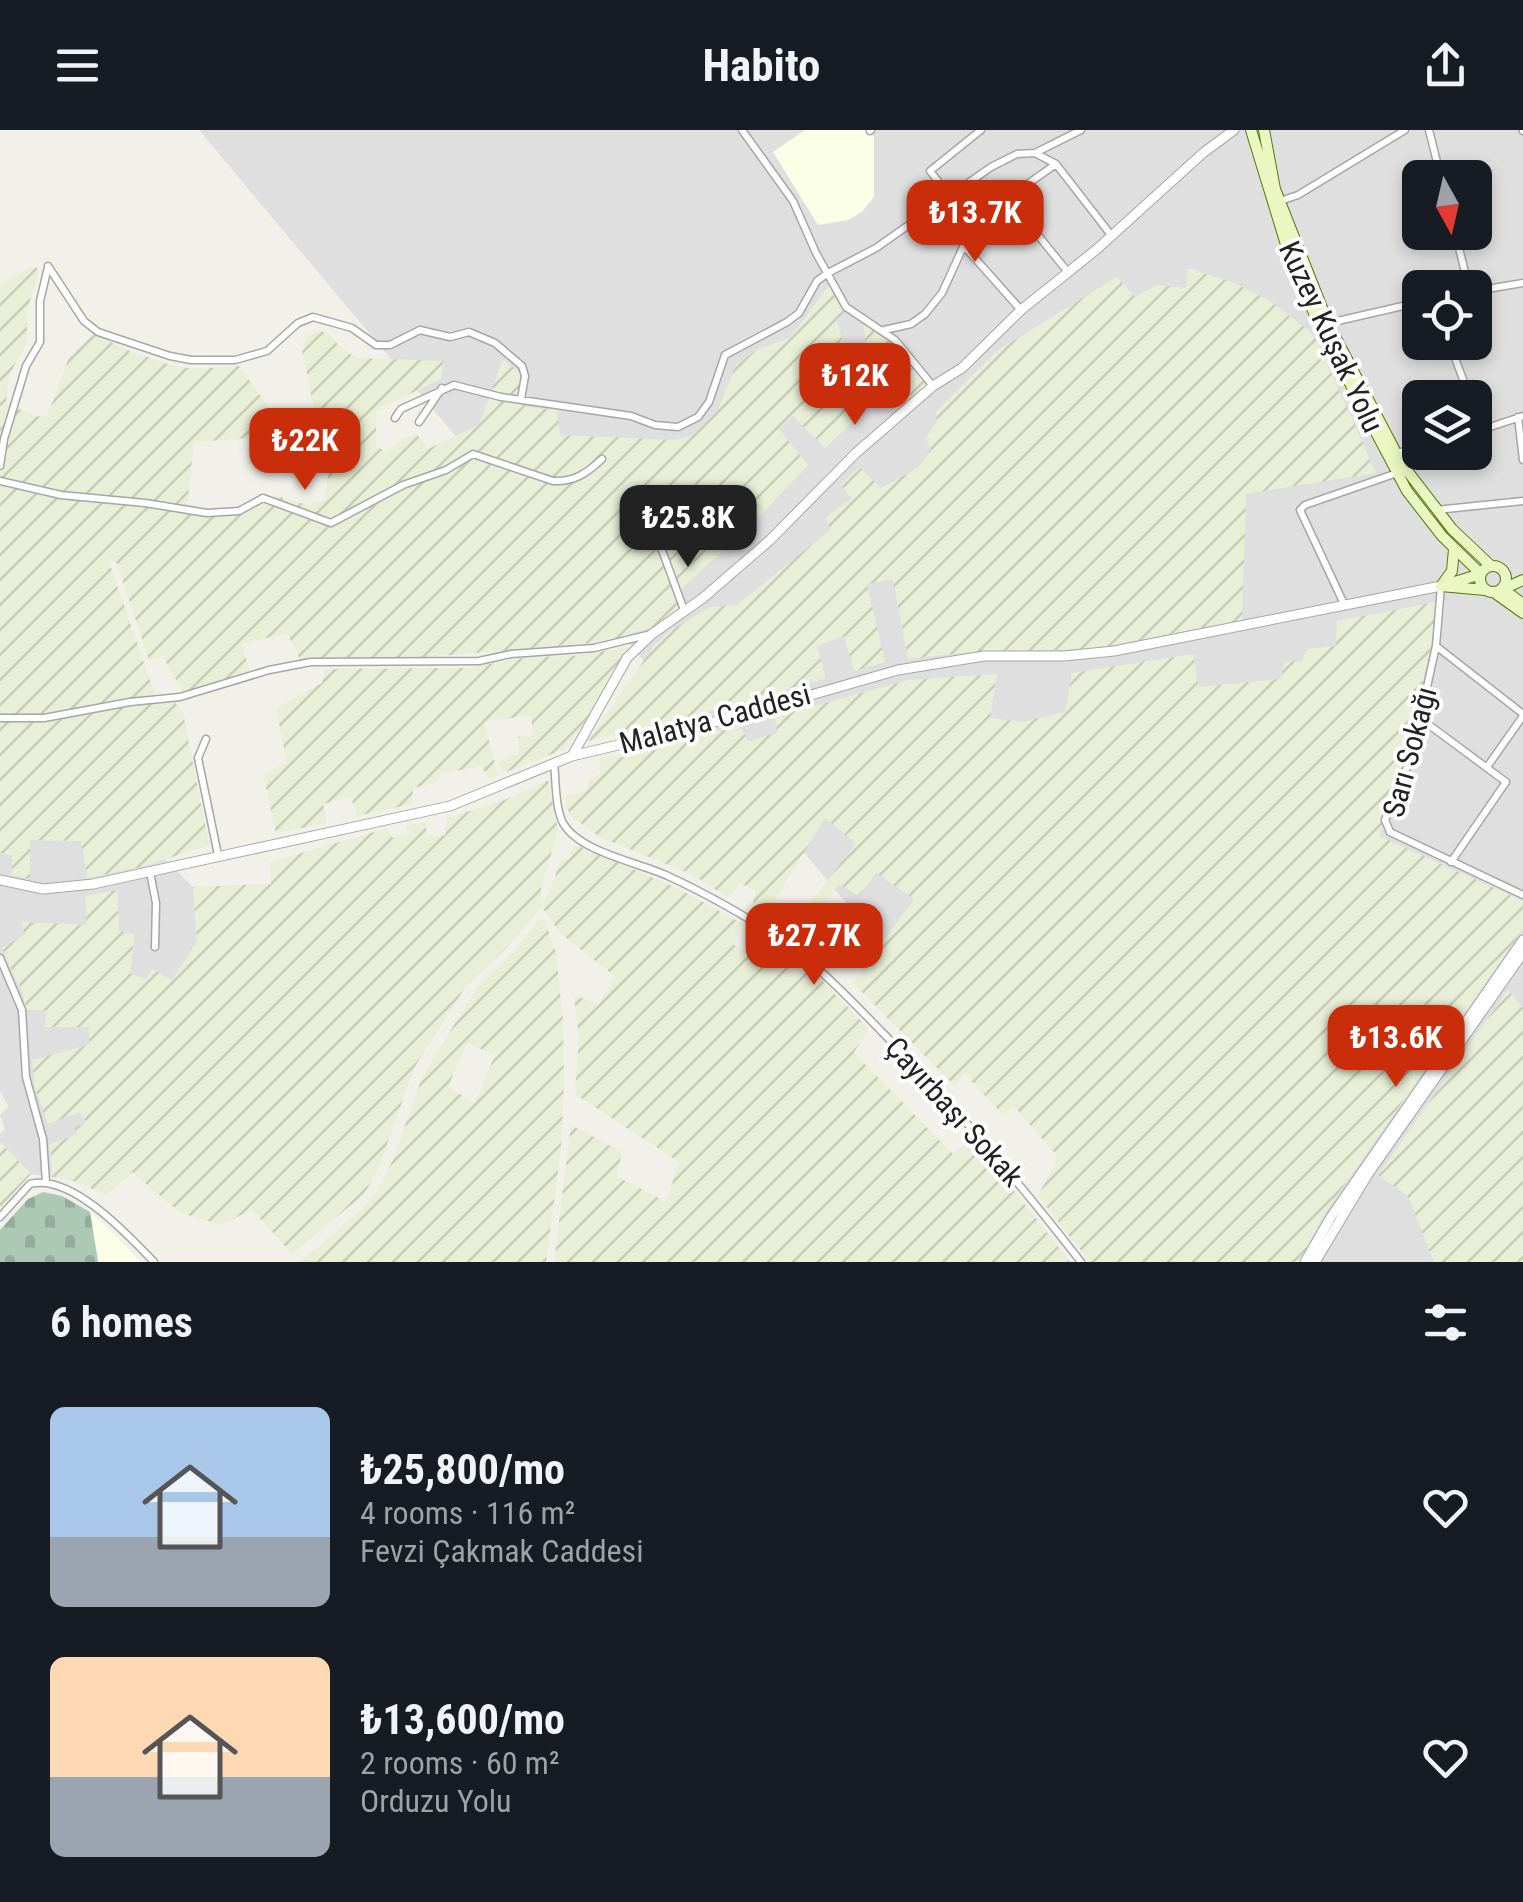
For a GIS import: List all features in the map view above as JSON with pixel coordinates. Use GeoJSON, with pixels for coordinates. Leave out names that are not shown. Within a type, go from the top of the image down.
{"type":"FeatureCollection","features":[{"type":"Feature","properties":{"kind":"main road","name":"Kuzey Kuşak Yolu"},"geometry":{"type":"LineString","coordinates":[[1250,130],[1288,252],[1398,474],[1425,515],[1481,574]]}},
{"type":"Feature","properties":{"kind":"main road","name":"Kuzey Kuşak Yolu"},"geometry":{"type":"LineString","coordinates":[[1264,130],[1265,150],[1279,201],[1324,325],[1396,453],[1436,510],[1490,566]]}},
{"type":"Feature","properties":{"kind":"main road"},"geometry":{"type":"LineString","coordinates":[[1441,586],[1452,570],[1454,548]]}},
{"type":"Feature","properties":{"kind":"main road"},"geometry":{"type":"LineString","coordinates":[[1441,586],[1481,574],[1490,566],[1521,579]]}},
{"type":"Feature","properties":{"kind":"main road"},"geometry":{"type":"LineString","coordinates":[[1495,591],[1507,582],[1505,573]]}},
{"type":"Feature","properties":{"kind":"main road"},"geometry":{"type":"LineString","coordinates":[[1481,574],[1480,583],[1519,601],[1521,579]]}},
{"type":"Feature","properties":{"kind":"main road"},"geometry":{"type":"LineString","coordinates":[[1441,586],[1495,591],[1521,579]]}},
{"type":"Feature","properties":{"kind":"main road"},"geometry":{"type":"LineString","coordinates":[[1495,591],[1523,613]]}},
{"type":"Feature","properties":{"kind":"street"},"geometry":{"type":"LineString","coordinates":[[742,130],[793,201],[846,307],[896,340],[933,386]]}},
{"type":"Feature","properties":{"kind":"street"},"geometry":{"type":"LineString","coordinates":[[395,418],[402,409],[454,385],[500,397],[631,416],[666,427],[687,424],[709,402],[726,355],[799,313],[817,281],[828,272],[876,248],[1006,158],[1034,152],[1081,130]]}},
{"type":"Feature","properties":{"kind":"street"},"geometry":{"type":"LineString","coordinates":[[1203,152],[1220,130]]}},
{"type":"Feature","properties":{"kind":"street"},"geometry":{"type":"LineString","coordinates":[[572,756],[627,658],[652,634],[703,598],[770,540],[832,475],[933,386],[962,368],[1021,310],[1203,152],[1234,130]]}},
{"type":"Feature","properties":{"kind":"street"},"geometry":{"type":"LineString","coordinates":[[1279,201],[1298,195],[1405,130]]}},
{"type":"Feature","properties":{"kind":"street"},"geometry":{"type":"LineString","coordinates":[[1429,130],[1436,160]]}},
{"type":"Feature","properties":{"kind":"street"},"geometry":{"type":"LineString","coordinates":[[974,220],[930,171],[975,132]]}},
{"type":"Feature","properties":{"kind":"street"},"geometry":{"type":"LineString","coordinates":[[1034,152],[1056,164],[1111,235]]}},
{"type":"Feature","properties":{"kind":"street"},"geometry":{"type":"LineString","coordinates":[[883,330],[911,324],[926,314],[942,293],[974,220],[1056,164]]}},
{"type":"Feature","properties":{"kind":"street"},"geometry":{"type":"LineString","coordinates":[[1007,197],[1067,271]]}},
{"type":"Feature","properties":{"kind":"street"},"geometry":{"type":"LineString","coordinates":[[964,246],[1021,310]]}},
{"type":"Feature","properties":{"kind":"street"},"geometry":{"type":"LineString","coordinates":[[0,466],[26,366],[42,334],[40,301],[48,266],[84,321],[98,332],[170,356],[235,360],[267,350],[298,323],[314,318],[352,328],[384,345],[420,330],[450,337],[469,332],[495,342],[522,366],[525,376],[520,398]]}},
{"type":"Feature","properties":{"kind":"street"},"geometry":{"type":"LineString","coordinates":[[1492,287],[1523,283]]}},
{"type":"Feature","properties":{"kind":"street"},"geometry":{"type":"LineString","coordinates":[[1324,325],[1402,306]]}},
{"type":"Feature","properties":{"kind":"street"},"geometry":{"type":"LineString","coordinates":[[419,422],[443,387]]}},
{"type":"Feature","properties":{"kind":"street"},"geometry":{"type":"LineString","coordinates":[[1492,426],[1520,417],[1523,460]]}},
{"type":"Feature","properties":{"kind":"street"},"geometry":{"type":"LineString","coordinates":[[1396,453],[1402,452]]}},
{"type":"Feature","properties":{"kind":"street"},"geometry":{"type":"LineString","coordinates":[[0,481],[61,495],[207,513],[240,512],[262,498],[331,523],[473,454],[566,482],[587,473],[602,458]]}},
{"type":"Feature","properties":{"kind":"street"},"geometry":{"type":"LineString","coordinates":[[1345,606],[1300,510],[1398,474]]}},
{"type":"Feature","properties":{"kind":"street"},"geometry":{"type":"LineString","coordinates":[[1436,510],[1523,501]]}},
{"type":"Feature","properties":{"kind":"street"},"geometry":{"type":"LineString","coordinates":[[659,542],[684,610]]}},
{"type":"Feature","properties":{"kind":"street","name":"Malatya Caddesi"},"geometry":{"type":"LineString","coordinates":[[0,880],[52,889],[150,872],[450,806],[572,756],[731,718],[898,670],[984,656],[1064,656],[1114,650],[1441,586]]}},
{"type":"Feature","properties":{"kind":"street","name":"Sarı Sokağı"},"geometry":{"type":"LineString","coordinates":[[1441,586],[1436,646],[1412,755],[1385,820],[1390,832],[1523,895]]}},
{"type":"Feature","properties":{"kind":"street"},"geometry":{"type":"LineString","coordinates":[[0,718],[44,718],[180,697],[269,670],[311,662],[479,661],[511,654],[594,648],[652,634]]}},
{"type":"Feature","properties":{"kind":"street"},"geometry":{"type":"LineString","coordinates":[[1436,646],[1523,715],[1487,768]]}},
{"type":"Feature","properties":{"kind":"street"},"geometry":{"type":"LineString","coordinates":[[1420,719],[1506,782],[1450,862]]}},
{"type":"Feature","properties":{"kind":"street"},"geometry":{"type":"LineString","coordinates":[[206,739],[198,758],[218,855]]}},
{"type":"Feature","properties":{"kind":"street","name":"Çayırbaşı Sokak"},"geometry":{"type":"LineString","coordinates":[[554,762],[561,817],[571,832],[613,856],[670,876],[713,898],[774,934],[822,971],[970,1124],[1080,1262]]}},
{"type":"Feature","properties":{"kind":"street"},"geometry":{"type":"LineString","coordinates":[[150,872],[156,904],[155,948]]}},
{"type":"Feature","properties":{"kind":"street"},"geometry":{"type":"LineString","coordinates":[[1305,1262],[1330,1217],[1523,940]]}},
{"type":"Feature","properties":{"kind":"street"},"geometry":{"type":"LineString","coordinates":[[1315,1262],[1368,1174],[1523,953]]}},
{"type":"Feature","properties":{"kind":"street"},"geometry":{"type":"LineString","coordinates":[[0,958],[22,1010],[26,1077],[44,1139],[46,1182]]}},
{"type":"Feature","properties":{"kind":"street"},"geometry":{"type":"LineString","coordinates":[[0,1217],[30,1184],[46,1182],[85,1200],[154,1262]]}},
{"type":"Feature","properties":{"kind":"shaded area"},"geometry":{"type":"Polygon","coordinates":[[[199,130],[1523,130],[1523,1262],[1147,1262],[199,130]]]}},
{"type":"Feature","properties":{"kind":"shaded area"},"geometry":{"type":"Polygon","coordinates":[[[805,130],[870,130],[874,136],[874,197],[862,212],[848,220],[818,225],[773,152],[805,130]]]}},
{"type":"Feature","properties":{"kind":"shaded area"},"geometry":{"type":"Polygon","coordinates":[[[34,266],[38,275],[27,310],[27,343],[9,375],[6,403],[34,416],[47,417],[69,357],[95,333],[121,348],[173,366],[239,366],[267,405],[277,436],[194,442],[187,507],[228,511],[277,496],[307,505],[325,500],[328,476],[302,350],[308,335],[318,331],[328,333],[357,358],[443,361],[441,379],[376,410],[376,445],[385,452],[416,433],[428,449],[479,425],[503,359],[521,374],[518,401],[527,407],[557,410],[560,435],[674,440],[691,436],[717,412],[736,365],[758,349],[790,338],[830,284],[847,310],[836,320],[848,355],[867,349],[863,321],[900,347],[929,387],[913,401],[893,376],[872,389],[880,396],[825,448],[793,416],[779,429],[808,465],[759,517],[738,493],[720,510],[743,532],[680,590],[665,549],[687,541],[679,526],[694,516],[680,498],[634,532],[643,553],[659,549],[680,609],[658,625],[605,642],[390,660],[300,659],[287,633],[242,644],[250,672],[185,696],[163,656],[149,660],[117,563],[108,559],[155,695],[174,701],[183,713],[209,845],[145,866],[87,878],[81,841],[30,840],[30,879],[12,875],[12,855],[0,853],[0,284],[34,266]]]}},
{"type":"Feature","properties":{"kind":"shaded area"},"geometry":{"type":"Polygon","coordinates":[[[1188,268],[1237,284],[1270,301],[1309,331],[1376,473],[1246,494],[1242,620],[1094,649],[970,652],[908,659],[893,579],[867,584],[885,662],[854,671],[844,636],[817,646],[826,678],[588,741],[654,646],[668,632],[711,607],[737,605],[830,530],[826,517],[852,498],[841,485],[859,467],[881,488],[918,468],[931,449],[926,438],[937,421],[936,412],[997,351],[1117,277],[1135,297],[1157,285],[1186,288],[1188,268]]]}},
{"type":"Feature","properties":{"kind":"shaded area"},"geometry":{"type":"Polygon","coordinates":[[[1441,601],[1405,761],[1379,836],[1523,901],[1523,929],[1324,1214],[1299,1262],[1090,1262],[1038,1196],[1058,1157],[1014,1106],[1003,1115],[964,1073],[955,1086],[853,983],[914,899],[876,873],[859,896],[839,884],[799,939],[788,932],[856,843],[825,818],[766,915],[752,908],[756,891],[740,883],[729,898],[691,874],[600,837],[572,817],[566,806],[566,795],[586,792],[589,780],[600,774],[599,759],[739,726],[749,741],[777,733],[775,717],[908,680],[997,674],[990,718],[1022,722],[1065,712],[1072,673],[1193,654],[1199,687],[1281,679],[1285,662],[1302,661],[1307,649],[1336,646],[1337,621],[1441,601]]]}},
{"type":"Feature","properties":{"kind":"shaded area"},"geometry":{"type":"Polygon","coordinates":[[[640,645],[565,749],[501,774],[498,762],[519,753],[518,737],[533,735],[531,715],[484,722],[498,775],[489,779],[481,766],[440,774],[438,782],[413,788],[412,804],[357,816],[351,797],[323,804],[327,823],[276,833],[263,775],[287,763],[276,708],[322,683],[325,669],[469,668],[528,657],[573,656],[640,645]]]}},
{"type":"Feature","properties":{"kind":"shaded area"},"geometry":{"type":"Polygon","coordinates":[[[548,780],[558,830],[541,889],[541,904],[550,892],[561,858],[569,859],[574,844],[677,888],[741,923],[734,945],[755,956],[766,938],[814,972],[868,1028],[854,1053],[953,1154],[973,1138],[1070,1262],[554,1262],[571,1125],[622,1152],[616,1176],[666,1202],[679,1162],[575,1094],[579,1037],[574,995],[598,1005],[616,977],[560,933],[542,907],[466,986],[414,1068],[378,1170],[364,1194],[292,1254],[252,1209],[222,1225],[181,1213],[132,1172],[106,1195],[71,1180],[52,1177],[50,1144],[76,1135],[75,1127],[86,1123],[80,1112],[48,1124],[35,1088],[32,1060],[89,1045],[89,1027],[45,1027],[46,1010],[26,1010],[25,998],[2,948],[25,935],[21,922],[87,925],[85,896],[117,890],[119,931],[134,934],[130,974],[146,979],[152,969],[172,980],[197,942],[193,887],[271,884],[270,862],[388,828],[392,838],[406,834],[406,826],[425,822],[427,836],[445,835],[447,818],[502,801],[548,780]]]}},
{"type":"Feature","properties":{"kind":"shaded area"},"geometry":{"type":"Polygon","coordinates":[[[30,840],[82,841],[88,877],[165,859],[193,887],[197,942],[172,980],[130,974],[134,934],[119,932],[117,891],[88,925],[22,923],[26,935],[2,948],[26,1010],[46,1009],[46,1027],[89,1026],[89,1045],[32,1061],[80,1112],[86,1124],[76,1135],[50,1144],[52,1177],[31,1174],[0,1142],[5,1129],[0,1115],[8,1106],[0,1091],[0,853],[12,855],[29,879],[30,840]]]}},
{"type":"Feature","properties":{"kind":"shaded area"},"geometry":{"type":"Polygon","coordinates":[[[544,918],[556,953],[563,1020],[561,1149],[546,1262],[300,1262],[376,1192],[392,1162],[422,1078],[447,1036],[480,983],[544,918]],[[467,1043],[448,1087],[475,1103],[495,1055],[467,1043]]]}},
{"type":"Feature","properties":{"kind":"shaded area"},"geometry":{"type":"Polygon","coordinates":[[[1508,990],[1523,1008],[1523,1262],[1434,1262],[1408,1196],[1378,1175],[1508,990]]]}},
{"type":"Feature","properties":{"kind":"shaded area"},"geometry":{"type":"Polygon","coordinates":[[[0,1142],[31,1174],[0,1208],[0,1142]]]}},
{"type":"Feature","properties":{"kind":"shaded area"},"geometry":{"type":"Polygon","coordinates":[[[90,1212],[99,1219],[141,1262],[99,1262],[90,1212]]]}},
{"type":"Feature","properties":{"kind":"green space"},"geometry":{"type":"Polygon","coordinates":[[[43,1192],[62,1196],[90,1212],[98,1262],[0,1262],[0,1230],[28,1199],[43,1192]]]}}]}
